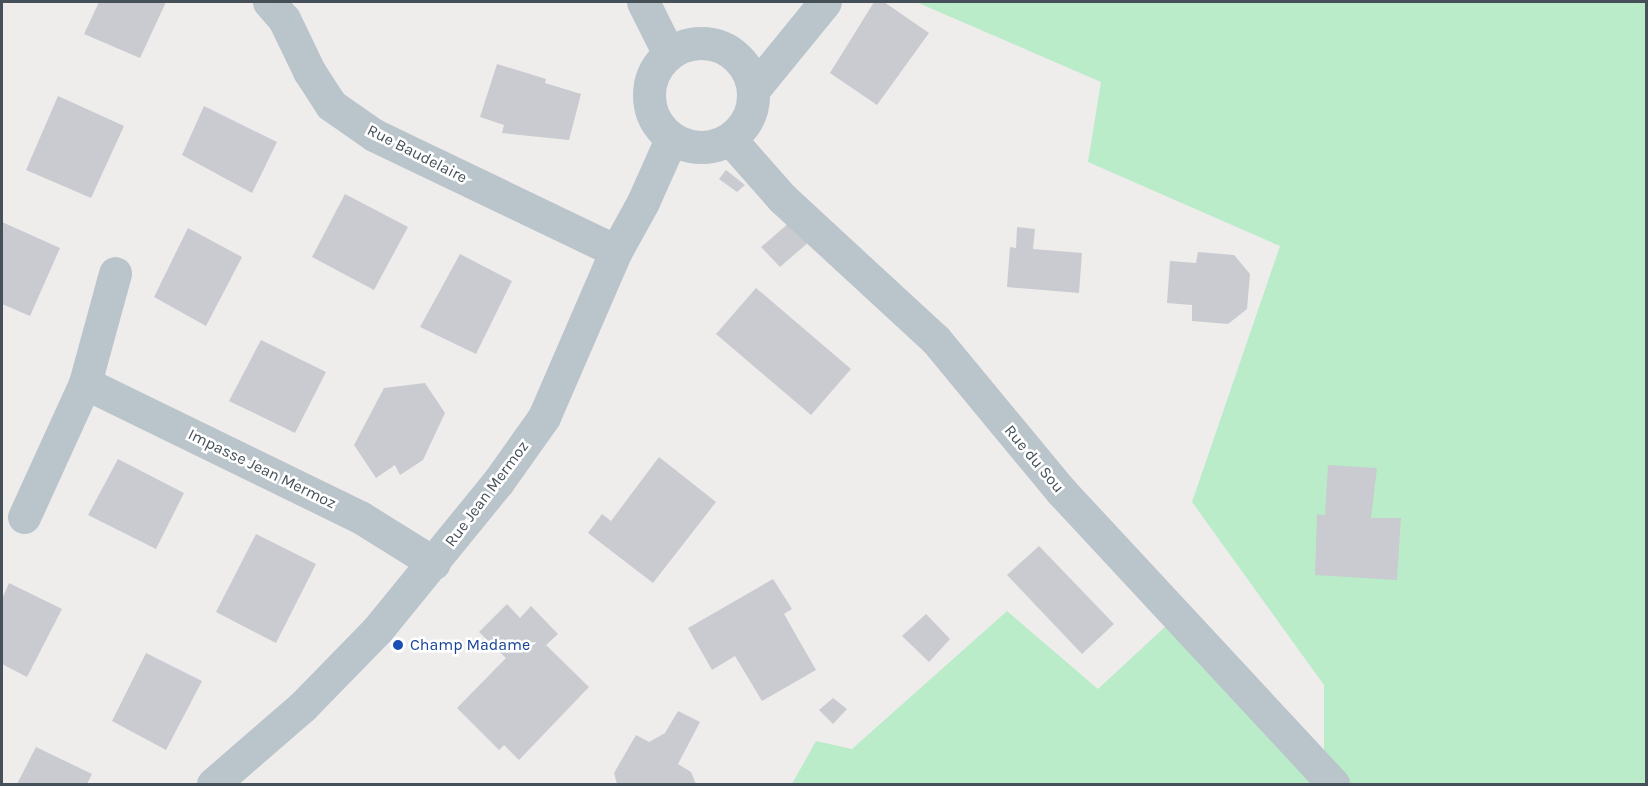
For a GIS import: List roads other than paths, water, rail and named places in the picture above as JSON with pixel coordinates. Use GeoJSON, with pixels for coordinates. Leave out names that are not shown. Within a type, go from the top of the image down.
{"type":"FeatureCollection","features":[{"type":"Feature","properties":{"kind":"street","name":"Rue Baudelaire"},"geometry":{"type":"LineString","coordinates":[[269,2],[284,19],[309,71],[331,105],[374,135],[616,251]]}},
{"type":"Feature","properties":{"kind":"street"},"geometry":{"type":"LineString","coordinates":[[643,2],[669,54]]}},
{"type":"Feature","properties":{"kind":"street"},"geometry":{"type":"LineString","coordinates":[[754,89],[825,2]]}},
{"type":"Feature","properties":{"kind":"street"},"geometry":{"type":"LineString","coordinates":[[690,44],[714,44],[729,50],[741,60],[754,89],[749,117],[730,139],[716,146],[700,148],[671,139],[659,127],[651,113],[649,97],[651,81],[658,66],[669,54],[690,44]]}},
{"type":"Feature","properties":{"kind":"street","name":"Rue Jean Mermoz"},"geometry":{"type":"LineString","coordinates":[[213,784],[302,707],[378,629],[498,482],[544,417],[616,251],[643,202],[671,139]]}},
{"type":"Feature","properties":{"kind":"street","name":"Rue du Sou"},"geometry":{"type":"LineString","coordinates":[[730,139],[782,198],[936,340],[1061,491],[1333,784]]}},
{"type":"Feature","properties":{"kind":"street"},"geometry":{"type":"LineString","coordinates":[[24,517],[85,383],[115,273]]}},
{"type":"Feature","properties":{"kind":"street","name":"Impasse Jean Mermoz"},"geometry":{"type":"LineString","coordinates":[[85,383],[360,517],[434,563]]}},
{"type":"Feature","properties":{"kind":"place","name":"Champ Madame"},"geometry":{"type":"Point","coordinates":[398,645]}}]}
